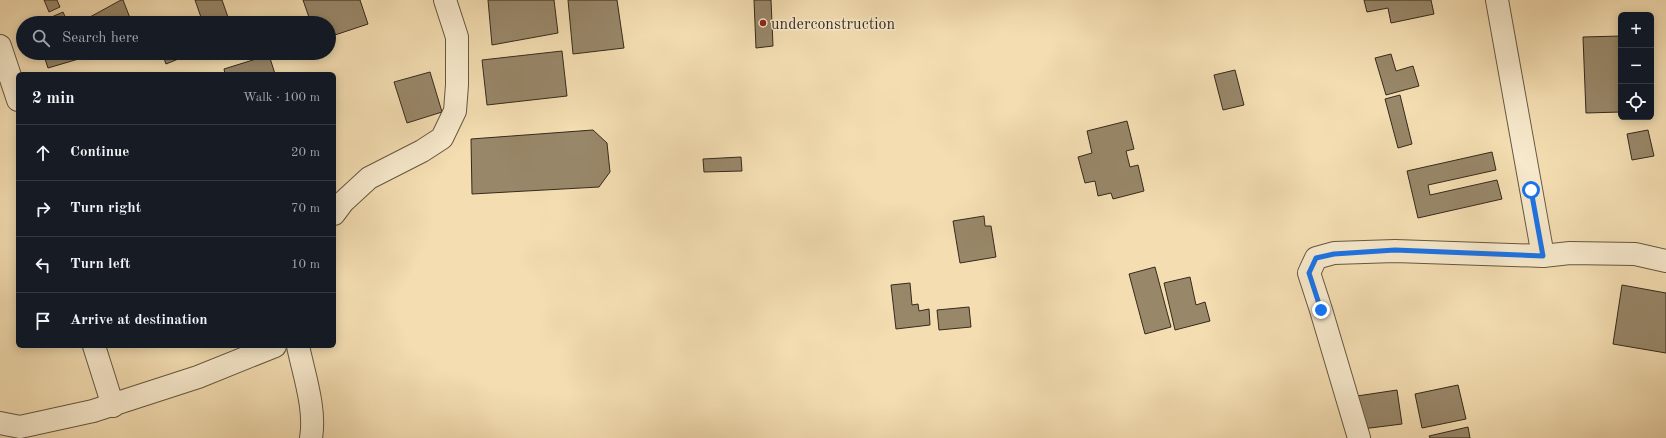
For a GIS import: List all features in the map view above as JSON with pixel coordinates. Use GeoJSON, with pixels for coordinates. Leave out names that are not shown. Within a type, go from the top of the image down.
{"type":"FeatureCollection","features":[{"type":"Feature","properties":{"kind":"street"},"geometry":{"type":"LineString","coordinates":[[336,211],[343,202],[369,178],[422,151],[442,138],[455,111],[458,85],[457,37],[445,0]]}},
{"type":"Feature","properties":{"kind":"street"},"geometry":{"type":"LineString","coordinates":[[1497,0],[1543,256]]}},
{"type":"Feature","properties":{"kind":"street"},"geometry":{"type":"LineString","coordinates":[[0,46],[16,94]]}},
{"type":"Feature","properties":{"kind":"street"},"geometry":{"type":"LineString","coordinates":[[1358,438],[1309,273],[1316,258],[1334,254],[1395,250],[1543,256],[1570,253],[1636,254],[1666,261]]}},
{"type":"Feature","properties":{"kind":"street"},"geometry":{"type":"LineString","coordinates":[[95,348],[113,406]]}},
{"type":"Feature","properties":{"kind":"street"},"geometry":{"type":"LineString","coordinates":[[17,429],[113,406],[198,377],[270,348]]}},
{"type":"Feature","properties":{"kind":"street"},"geometry":{"type":"LineString","coordinates":[[298,348],[310,402],[312,430],[311,438]]}},
{"type":"Feature","properties":{"kind":"building"},"geometry":{"type":"Polygon","coordinates":[[[44,0],[57,0],[60,7],[49,12],[44,0]]]}},
{"type":"Feature","properties":{"kind":"building"},"geometry":{"type":"Polygon","coordinates":[[[123,0],[129,16],[92,16],[123,0]]]}},
{"type":"Feature","properties":{"kind":"building"},"geometry":{"type":"Polygon","coordinates":[[[195,0],[222,0],[228,16],[201,16],[195,0]]]}},
{"type":"Feature","properties":{"kind":"building"},"geometry":{"type":"Polygon","coordinates":[[[303,0],[360,0],[368,24],[336,35],[336,16],[309,16],[303,0]]]}},
{"type":"Feature","properties":{"kind":"building"},"geometry":{"type":"Polygon","coordinates":[[[488,0],[554,0],[558,33],[492,45],[488,0]]]}},
{"type":"Feature","properties":{"kind":"building"},"geometry":{"type":"Polygon","coordinates":[[[568,0],[617,0],[624,48],[573,54],[568,0]]]}},
{"type":"Feature","properties":{"kind":"building","name":"underconstruction"},"geometry":{"type":"Polygon","coordinates":[[[754,0],[771,0],[773,46],[756,48],[754,0]]]}},
{"type":"Feature","properties":{"kind":"building"},"geometry":{"type":"Polygon","coordinates":[[[1364,0],[1431,0],[1434,14],[1391,23],[1388,8],[1367,12],[1364,0]]]}},
{"type":"Feature","properties":{"kind":"building"},"geometry":{"type":"Polygon","coordinates":[[[63,12],[65,16],[54,16],[63,12]]]}},
{"type":"Feature","properties":{"kind":"building"},"geometry":{"type":"Polygon","coordinates":[[[1618,36],[1618,112],[1586,113],[1583,37],[1618,36]]]}},
{"type":"Feature","properties":{"kind":"building"},"geometry":{"type":"Polygon","coordinates":[[[562,51],[567,96],[487,105],[482,60],[562,51]]]}},
{"type":"Feature","properties":{"kind":"building"},"geometry":{"type":"Polygon","coordinates":[[[1391,54],[1396,71],[1413,66],[1419,86],[1386,95],[1375,58],[1391,54]]]}},
{"type":"Feature","properties":{"kind":"building"},"geometry":{"type":"Polygon","coordinates":[[[45,60],[75,60],[48,68],[45,60]]]}},
{"type":"Feature","properties":{"kind":"building"},"geometry":{"type":"Polygon","coordinates":[[[165,60],[176,60],[166,64],[165,60]]]}},
{"type":"Feature","properties":{"kind":"building"},"geometry":{"type":"Polygon","coordinates":[[[253,60],[271,60],[274,72],[225,72],[224,69],[253,60]]]}},
{"type":"Feature","properties":{"kind":"building"},"geometry":{"type":"Polygon","coordinates":[[[1235,70],[1244,105],[1223,110],[1214,75],[1235,70]]]}},
{"type":"Feature","properties":{"kind":"building"},"geometry":{"type":"Polygon","coordinates":[[[430,72],[442,112],[407,123],[394,82],[430,72]]]}},
{"type":"Feature","properties":{"kind":"building"},"geometry":{"type":"Polygon","coordinates":[[[1400,95],[1412,144],[1398,148],[1385,99],[1400,95]]]}},
{"type":"Feature","properties":{"kind":"building"},"geometry":{"type":"Polygon","coordinates":[[[1127,121],[1134,149],[1126,151],[1130,167],[1138,165],[1144,191],[1113,199],[1111,193],[1098,196],[1095,181],[1085,183],[1078,157],[1092,153],[1087,131],[1127,121]]]}},
{"type":"Feature","properties":{"kind":"building"},"geometry":{"type":"Polygon","coordinates":[[[593,130],[607,143],[610,172],[599,187],[472,194],[471,139],[593,130]]]}},
{"type":"Feature","properties":{"kind":"building"},"geometry":{"type":"Polygon","coordinates":[[[1648,130],[1654,156],[1632,160],[1627,134],[1648,130]]]}},
{"type":"Feature","properties":{"kind":"building"},"geometry":{"type":"Polygon","coordinates":[[[1492,152],[1496,170],[1428,185],[1430,195],[1497,180],[1502,199],[1418,218],[1407,171],[1492,152]]]}},
{"type":"Feature","properties":{"kind":"building"},"geometry":{"type":"Polygon","coordinates":[[[741,157],[742,171],[704,172],[703,159],[741,157]]]}},
{"type":"Feature","properties":{"kind":"building"},"geometry":{"type":"Polygon","coordinates":[[[984,216],[985,226],[991,226],[996,257],[960,263],[953,221],[984,216]]]}},
{"type":"Feature","properties":{"kind":"building"},"geometry":{"type":"Polygon","coordinates":[[[1155,267],[1171,327],[1145,334],[1129,274],[1155,267]]]}},
{"type":"Feature","properties":{"kind":"building"},"geometry":{"type":"Polygon","coordinates":[[[1190,277],[1196,305],[1205,302],[1210,321],[1175,330],[1164,283],[1190,277]]]}},
{"type":"Feature","properties":{"kind":"building"},"geometry":{"type":"Polygon","coordinates":[[[910,283],[912,305],[918,304],[919,311],[929,309],[930,325],[896,329],[891,285],[910,283]]]}},
{"type":"Feature","properties":{"kind":"building"},"geometry":{"type":"Polygon","coordinates":[[[1622,285],[1666,293],[1666,353],[1613,344],[1622,285]]]}},
{"type":"Feature","properties":{"kind":"building"},"geometry":{"type":"Polygon","coordinates":[[[969,307],[971,327],[939,330],[937,310],[969,307]]]}},
{"type":"Feature","properties":{"kind":"building"},"geometry":{"type":"Polygon","coordinates":[[[1458,385],[1466,419],[1422,428],[1415,394],[1458,385]]]}},
{"type":"Feature","properties":{"kind":"building"},"geometry":{"type":"Polygon","coordinates":[[[1397,390],[1402,424],[1362,429],[1357,396],[1397,390]]]}},
{"type":"Feature","properties":{"kind":"building"},"geometry":{"type":"Polygon","coordinates":[[[1468,427],[1470,438],[1430,438],[1429,436],[1468,427]]]}},
{"type":"Feature","properties":{"kind":"place","name":"underconstruction"},"geometry":{"type":"Point","coordinates":[763,23]}},
{"type":"Feature","properties":{"kind":"route"},"geometry":{"type":"LineString","coordinates":[[1321,310],[1309,273],[1316,258],[1334,254],[1395,250],[1543,256],[1531,190]]}}]}
